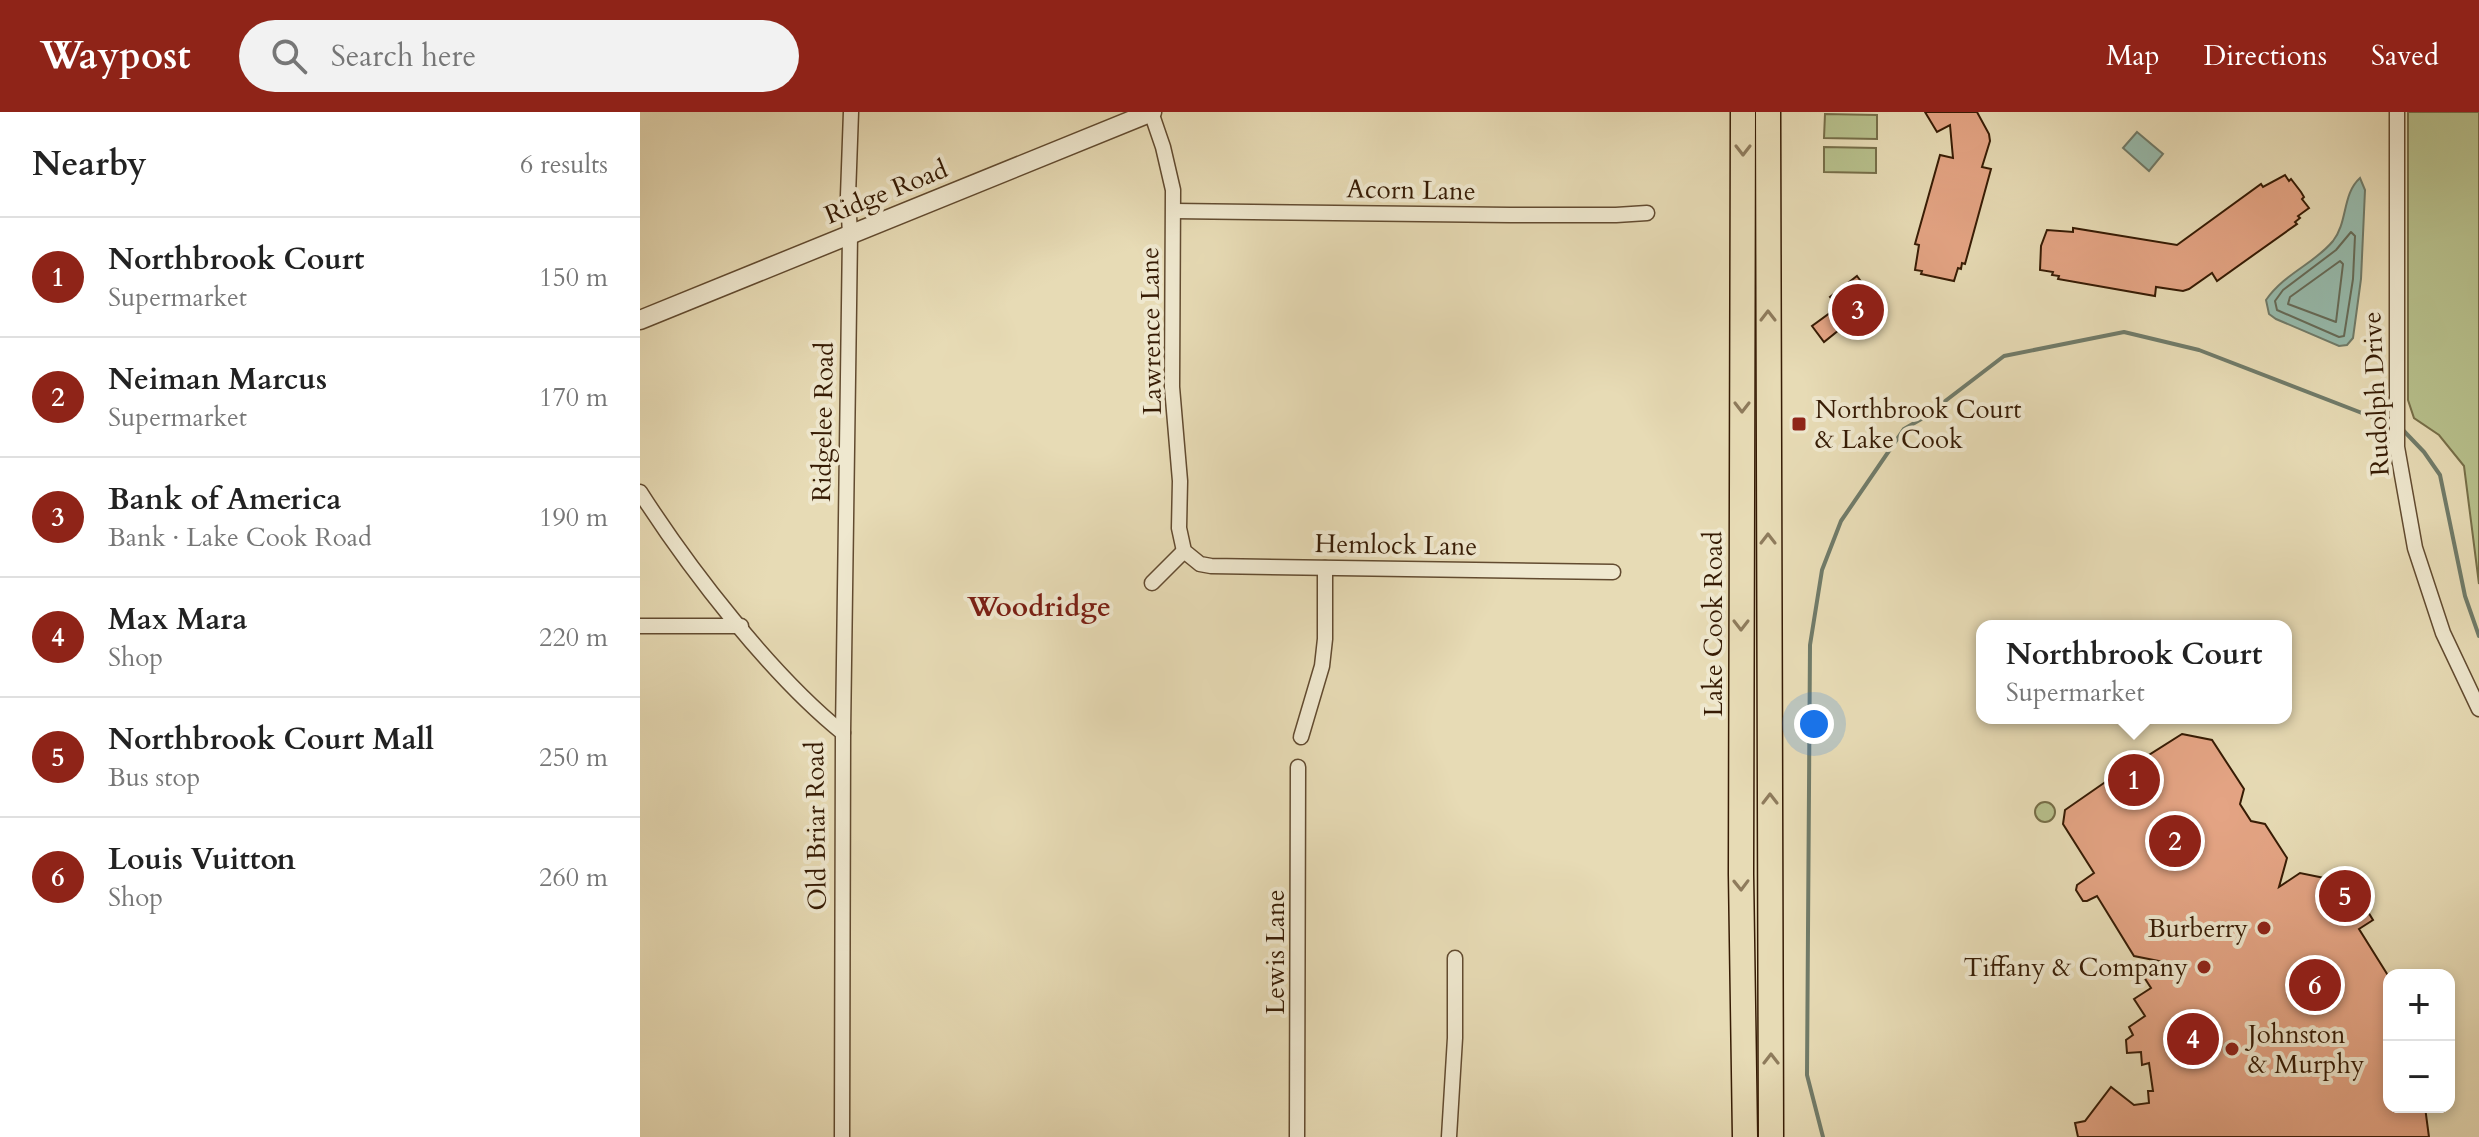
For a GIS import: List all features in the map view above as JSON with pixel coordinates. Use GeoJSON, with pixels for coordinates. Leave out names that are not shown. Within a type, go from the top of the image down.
{"type":"FeatureCollection","features":[{"type":"Feature","properties":{"kind":"main road","name":"Lake Cook Road"},"geometry":{"type":"LineString","coordinates":[[1743,112],[1741,874],[1745,1137]]}},
{"type":"Feature","properties":{"kind":"main road"},"geometry":{"type":"LineString","coordinates":[[1768,112],[1771,1137]]}},
{"type":"Feature","properties":{"kind":"street","name":"Ridgelee Road"},"geometry":{"type":"LineString","coordinates":[[843,733],[851,112]]}},
{"type":"Feature","properties":{"kind":"street","name":"Ridge Road"},"geometry":{"type":"LineString","coordinates":[[640,320],[1151,112]]}},
{"type":"Feature","properties":{"kind":"street","name":"Lawrence Lane"},"geometry":{"type":"LineString","coordinates":[[1151,112],[1173,190],[1172,387],[1180,481],[1179,528],[1184,551]]}},
{"type":"Feature","properties":{"kind":"street","name":"Rudolph Drive"},"geometry":{"type":"LineString","coordinates":[[2397,112],[2397,447],[2415,548],[2443,633],[2479,709]]}},
{"type":"Feature","properties":{"kind":"street","name":"Acorn Lane"},"geometry":{"type":"LineString","coordinates":[[1174,211],[1466,215],[1647,213]]}},
{"type":"Feature","properties":{"kind":"street","name":"Old Briar Road"},"geometry":{"type":"LineString","coordinates":[[640,492],[707,585],[741,626],[824,718],[843,733],[842,1137]]}},
{"type":"Feature","properties":{"kind":"street","name":"Hemlock Lane"},"geometry":{"type":"LineString","coordinates":[[1184,551],[1200,564],[1211,566],[1613,572]]}},
{"type":"Feature","properties":{"kind":"street"},"geometry":{"type":"LineString","coordinates":[[1152,583],[1184,551]]}},
{"type":"Feature","properties":{"kind":"street"},"geometry":{"type":"LineString","coordinates":[[1301,737],[1322,666],[1325,568]]}},
{"type":"Feature","properties":{"kind":"street"},"geometry":{"type":"LineString","coordinates":[[640,626],[741,626]]}},
{"type":"Feature","properties":{"kind":"street","name":"Lewis Lane"},"geometry":{"type":"LineString","coordinates":[[1297,1137],[1298,767]]}},
{"type":"Feature","properties":{"kind":"street"},"geometry":{"type":"LineString","coordinates":[[1449,1137],[1455,1038],[1455,958]]}},
{"type":"Feature","properties":{"kind":"green space"},"geometry":{"type":"Polygon","coordinates":[[[2408,112],[2479,112],[2479,584],[2464,466],[2439,435],[2414,418],[2408,400],[2408,112]]]}},
{"type":"Feature","properties":{"kind":"green space"},"geometry":{"type":"Polygon","coordinates":[[[1825,114],[1877,115],[1877,139],[1824,138],[1825,114]]]}},
{"type":"Feature","properties":{"kind":"green space"},"geometry":{"type":"Polygon","coordinates":[[[1824,147],[1876,148],[1876,173],[1824,172],[1824,147]]]}},
{"type":"Feature","properties":{"kind":"green space"},"geometry":{"type":"Polygon","coordinates":[[[2045,802],[2052,805],[2055,812],[2052,819],[2045,822],[2038,819],[2035,812],[2038,805],[2045,802]]]}},
{"type":"Feature","properties":{"kind":"water"},"geometry":{"type":"Polygon","coordinates":[[[2137,132],[2163,154],[2149,171],[2123,148],[2137,132]]]}},
{"type":"Feature","properties":{"kind":"water"},"geometry":{"type":"Polygon","coordinates":[[[2360,178],[2365,190],[2361,279],[2353,338],[2347,345],[2339,346],[2276,319],[2269,314],[2266,300],[2333,241],[2350,192],[2360,178]]]}},
{"type":"Feature","properties":{"kind":"building"},"geometry":{"type":"Polygon","coordinates":[[[1925,112],[1977,112],[1989,134],[1990,141],[1982,167],[1991,169],[1965,264],[1958,268],[1954,281],[1915,270],[1919,245],[1915,244],[1940,155],[1953,158],[1950,125],[1937,132],[1925,112]]]}},
{"type":"Feature","properties":{"kind":"building"},"geometry":{"type":"Polygon","coordinates":[[[2285,175],[2301,192],[2309,208],[2298,216],[2297,224],[2217,281],[2212,273],[2183,291],[2156,287],[2155,296],[2058,279],[2059,276],[2052,275],[2053,272],[2040,270],[2041,246],[2047,230],[2073,232],[2073,228],[2177,245],[2261,184],[2263,187],[2285,175]]]}},
{"type":"Feature","properties":{"kind":"building"},"geometry":{"type":"Polygon","coordinates":[[[1857,276],[1883,311],[1856,331],[1849,322],[1824,342],[1812,326],[1838,307],[1830,297],[1857,276]]]}},
{"type":"Feature","properties":{"kind":"building"},"geometry":{"type":"Polygon","coordinates":[[[2182,734],[2212,740],[2244,789],[2240,804],[2251,821],[2265,824],[2287,858],[2279,887],[2300,873],[2329,879],[2346,908],[2360,899],[2373,920],[2359,929],[2384,969],[2383,1113],[2426,1113],[2429,1137],[2078,1137],[2075,1123],[2085,1121],[2111,1087],[2134,1105],[2149,1103],[2148,1091],[2153,1091],[2149,1063],[2142,1065],[2141,1052],[2127,1053],[2126,1040],[2133,1035],[2129,1027],[2145,1016],[2134,999],[2151,988],[2142,974],[2159,961],[2134,956],[2097,896],[2083,901],[2076,890],[2077,885],[2094,873],[2063,824],[2065,810],[2114,776],[2119,777],[2127,769],[2148,759],[2149,755],[2182,734]]]}},
{"type":"Feature","properties":{"kind":"waterway"},"geometry":{"type":"LineString","coordinates":[[1823,1137],[1807,1075],[1810,645],[1822,570],[1841,521],[1904,429],[2004,356],[2124,332],[2199,350],[2393,425]]}},
{"type":"Feature","properties":{"kind":"waterway"},"geometry":{"type":"LineString","coordinates":[[2401,428],[2440,475],[2465,596],[2479,636]]}},
{"type":"Feature","properties":{"kind":"place","name":"Bank of America"},"geometry":{"type":"Point","coordinates":[1858,310]}},
{"type":"Feature","properties":{"kind":"place","name":"Northbrook Court & Lake Cook"},"geometry":{"type":"Point","coordinates":[1799,424]}},
{"type":"Feature","properties":{"kind":"place","name":"Northbrook Court"},"geometry":{"type":"Point","coordinates":[2134,780]}},
{"type":"Feature","properties":{"kind":"place","name":"Neiman Marcus"},"geometry":{"type":"Point","coordinates":[2175,841]}},
{"type":"Feature","properties":{"kind":"place","name":"Northbrook Court Mall"},"geometry":{"type":"Point","coordinates":[2345,896]}},
{"type":"Feature","properties":{"kind":"place","name":"Burberry"},"geometry":{"type":"Point","coordinates":[2264,928]}},
{"type":"Feature","properties":{"kind":"place","name":"Tiffany & Company"},"geometry":{"type":"Point","coordinates":[2204,967]}},
{"type":"Feature","properties":{"kind":"place","name":"Louis Vuitton"},"geometry":{"type":"Point","coordinates":[2315,985]}},
{"type":"Feature","properties":{"kind":"place","name":"Max Mara"},"geometry":{"type":"Point","coordinates":[2193,1039]}},
{"type":"Feature","properties":{"kind":"place","name":"Johnston & Murphy"},"geometry":{"type":"Point","coordinates":[2232,1049]}},
{"type":"Feature","properties":{"kind":"district","name":"Woodridge"},"geometry":{"type":"Point","coordinates":[1039,607]}}]}
